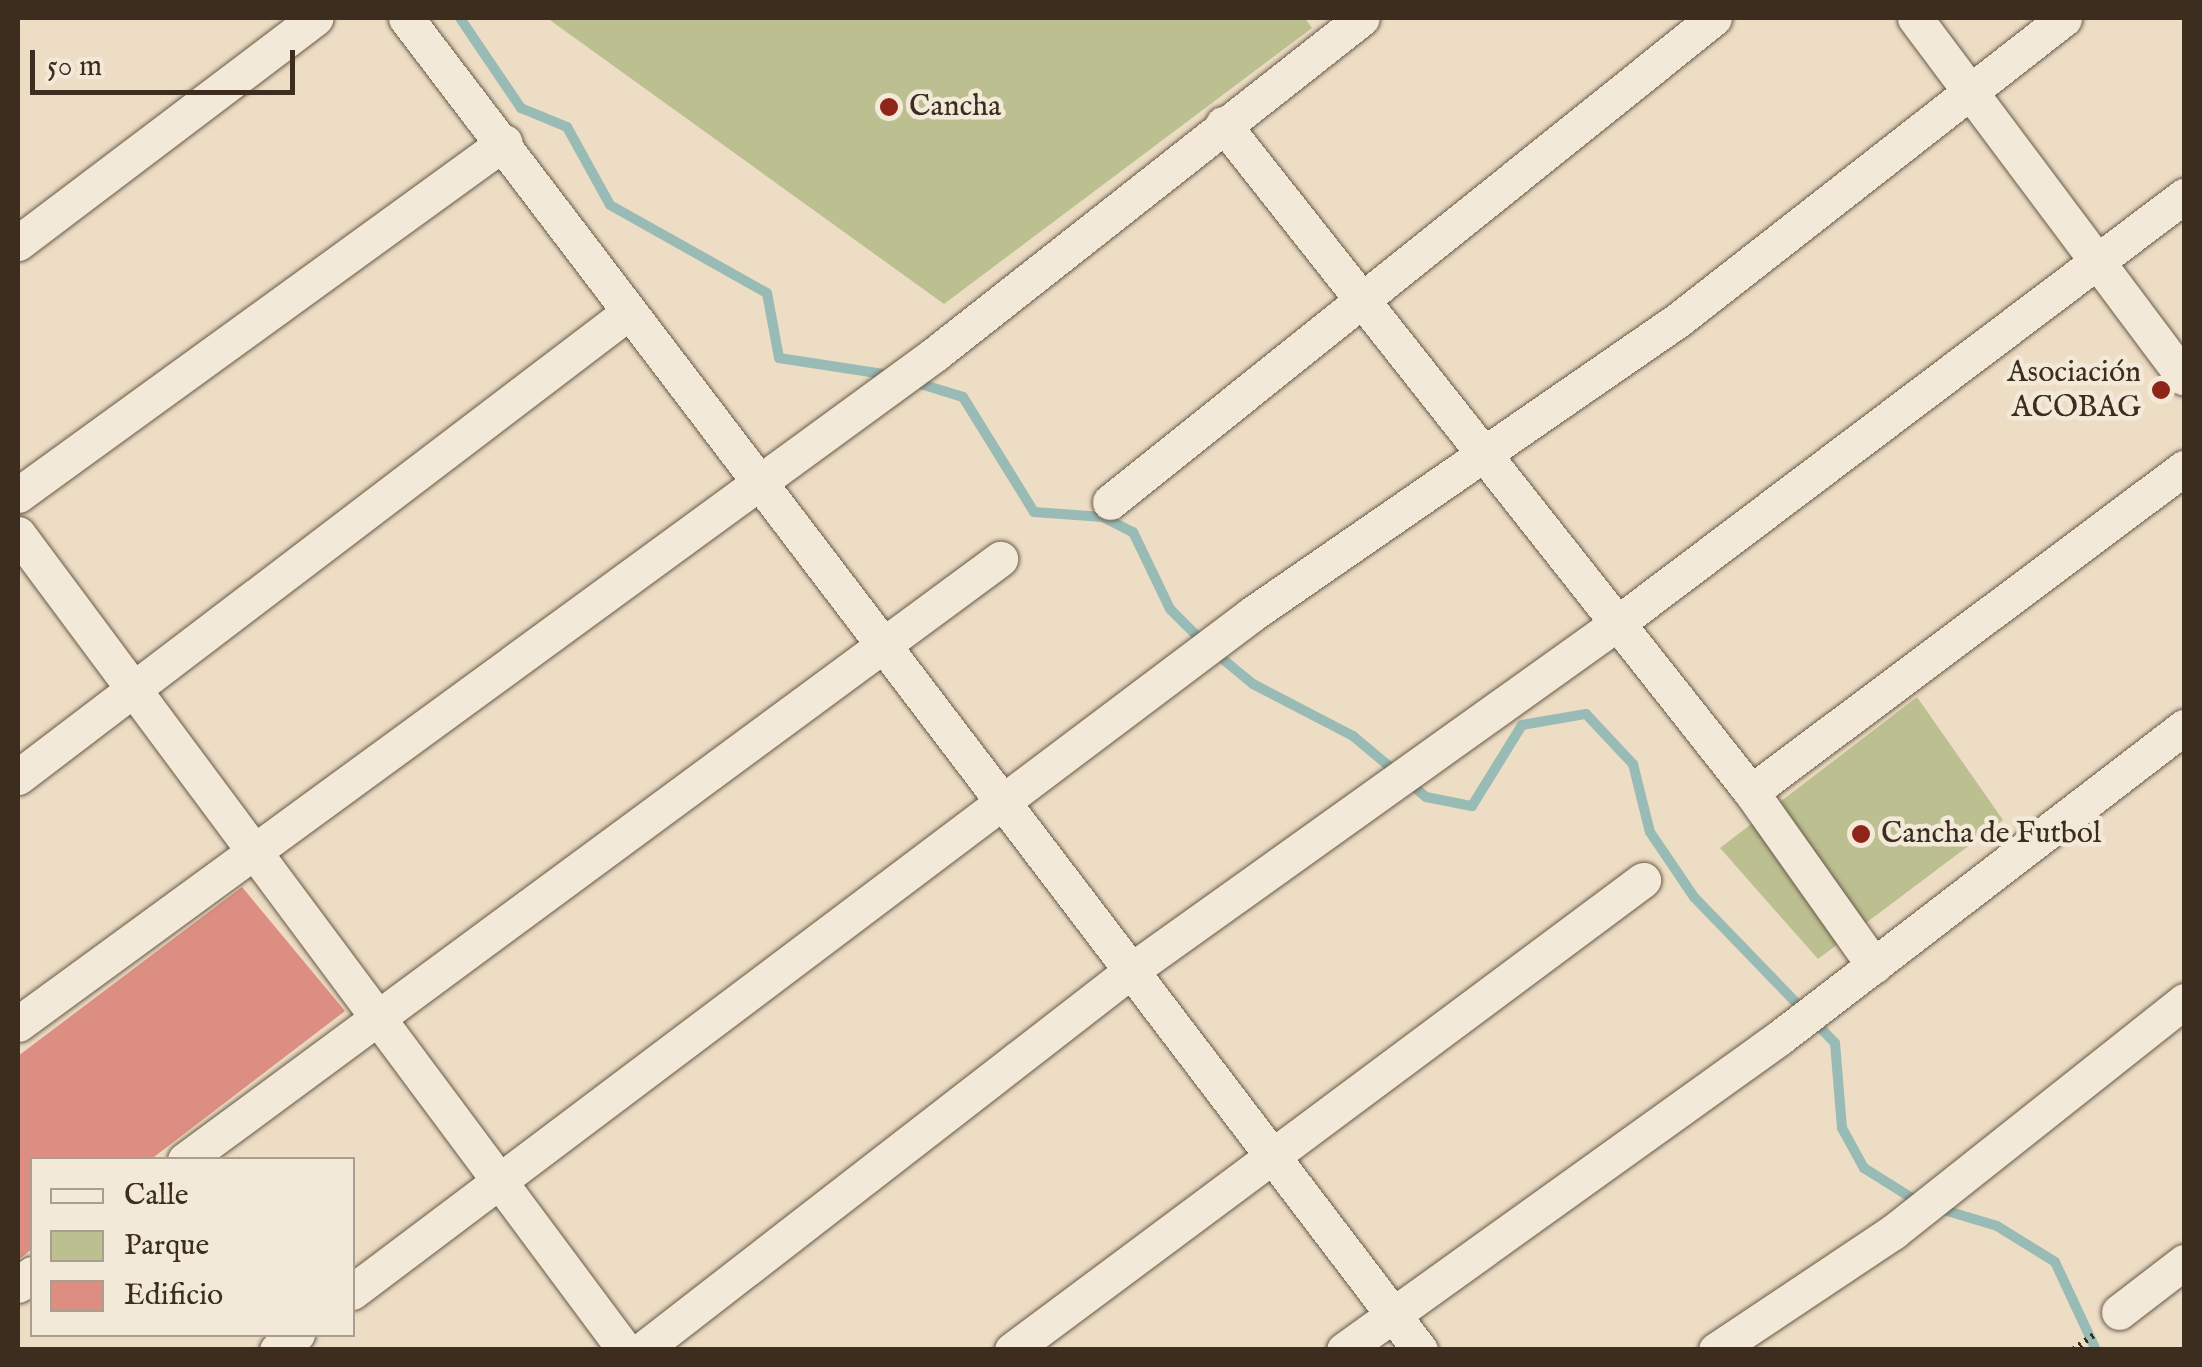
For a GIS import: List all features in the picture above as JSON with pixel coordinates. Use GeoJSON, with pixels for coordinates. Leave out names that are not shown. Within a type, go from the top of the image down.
{"type":"FeatureCollection","features":[{"type":"Feature","properties":{"kind":"street"},"geometry":{"type":"LineString","coordinates":[[18,243],[316,18]]}},
{"type":"Feature","properties":{"kind":"street"},"geometry":{"type":"LineString","coordinates":[[406,18],[1136,967],[1267,1156],[1420,1350]]}},
{"type":"Feature","properties":{"kind":"street"},"geometry":{"type":"LineString","coordinates":[[1110,502],[1714,18]]}},
{"type":"Feature","properties":{"kind":"street"},"geometry":{"type":"LineString","coordinates":[[1915,18],[2100,257],[2184,378]]}},
{"type":"Feature","properties":{"kind":"street"},"geometry":{"type":"LineString","coordinates":[[355,1290],[1005,796],[1252,614],[1678,320],[2064,18]]}},
{"type":"Feature","properties":{"kind":"street"},"geometry":{"type":"LineString","coordinates":[[18,1024],[256,844],[935,354],[1355,20]]}},
{"type":"Feature","properties":{"kind":"street"},"geometry":{"type":"LineString","coordinates":[[1223,124],[1478,458],[1618,622],[1750,792],[1874,966]]}},
{"type":"Feature","properties":{"kind":"street"},"geometry":{"type":"LineString","coordinates":[[18,495],[505,142]]}},
{"type":"Feature","properties":{"kind":"street"},"geometry":{"type":"LineString","coordinates":[[642,1350],[1136,967],[1618,622],[2184,196]]}},
{"type":"Feature","properties":{"kind":"street"},"geometry":{"type":"LineString","coordinates":[[18,777],[629,312]]}},
{"type":"Feature","properties":{"kind":"street"},"geometry":{"type":"LineString","coordinates":[[1750,792],[2184,468]]}},
{"type":"Feature","properties":{"kind":"street"},"geometry":{"type":"LineString","coordinates":[[18,534],[131,690],[256,844],[625,1350]]}},
{"type":"Feature","properties":{"kind":"street"},"geometry":{"type":"LineString","coordinates":[[189,1157],[379,1014],[890,646],[1000,559]]}},
{"type":"Feature","properties":{"kind":"street"},"geometry":{"type":"LineString","coordinates":[[1344,1350],[1779,1038],[2184,728]]}},
{"type":"Feature","properties":{"kind":"street"},"geometry":{"type":"LineString","coordinates":[[1012,1350],[1267,1156],[1643,880]]}},
{"type":"Feature","properties":{"kind":"street"},"geometry":{"type":"LineString","coordinates":[[1716,1350],[1893,1232],[2184,1001]]}},
{"type":"Feature","properties":{"kind":"street"},"geometry":{"type":"LineString","coordinates":[[2110,1321],[2184,1262]]}},
{"type":"Feature","properties":{"kind":"path"},"geometry":{"type":"LineString","coordinates":[[2073,1350],[2110,1321]]}},
{"type":"Feature","properties":{"kind":"green space"},"geometry":{"type":"Polygon","coordinates":[[[547,18],[1305,18],[1312,28],[944,304],[547,18]]]}},
{"type":"Feature","properties":{"kind":"green space","name":"Cancha de Futbol"},"geometry":{"type":"Polygon","coordinates":[[[1917,697],[2003,820],[1818,959],[1720,848],[1917,697]]]}},
{"type":"Feature","properties":{"kind":"building"},"geometry":{"type":"Polygon","coordinates":[[[242,887],[345,1011],[154,1157],[30,1157],[30,1251],[18,1260],[18,1056],[242,887]]]}},
{"type":"Feature","properties":{"kind":"waterway"},"geometry":{"type":"LineString","coordinates":[[460,18],[521,108],[567,127],[610,205],[767,293],[779,358],[890,375]]}},
{"type":"Feature","properties":{"kind":"waterway"},"geometry":{"type":"LineString","coordinates":[[911,381],[963,397],[1034,512],[1103,517],[1133,532],[1170,609],[1207,646],[1253,684],[1353,736],[1426,797],[1472,806],[1522,725],[1586,714],[1633,764],[1650,832],[1694,897],[1835,1043],[1842,1128],[1864,1168],[1918,1202]]}},
{"type":"Feature","properties":{"kind":"waterway"},"geometry":{"type":"LineString","coordinates":[[1934,1207],[1997,1226],[2055,1262],[2096,1350]]}},
{"type":"Feature","properties":{"kind":"place","name":"Cancha"},"geometry":{"type":"Point","coordinates":[889,107]}},
{"type":"Feature","properties":{"kind":"place","name":"Asociación ACOBAG"},"geometry":{"type":"Point","coordinates":[2161,390]}},
{"type":"Feature","properties":{"kind":"place","name":"Cancha de Futbol"},"geometry":{"type":"Point","coordinates":[1861,834]}}]}
